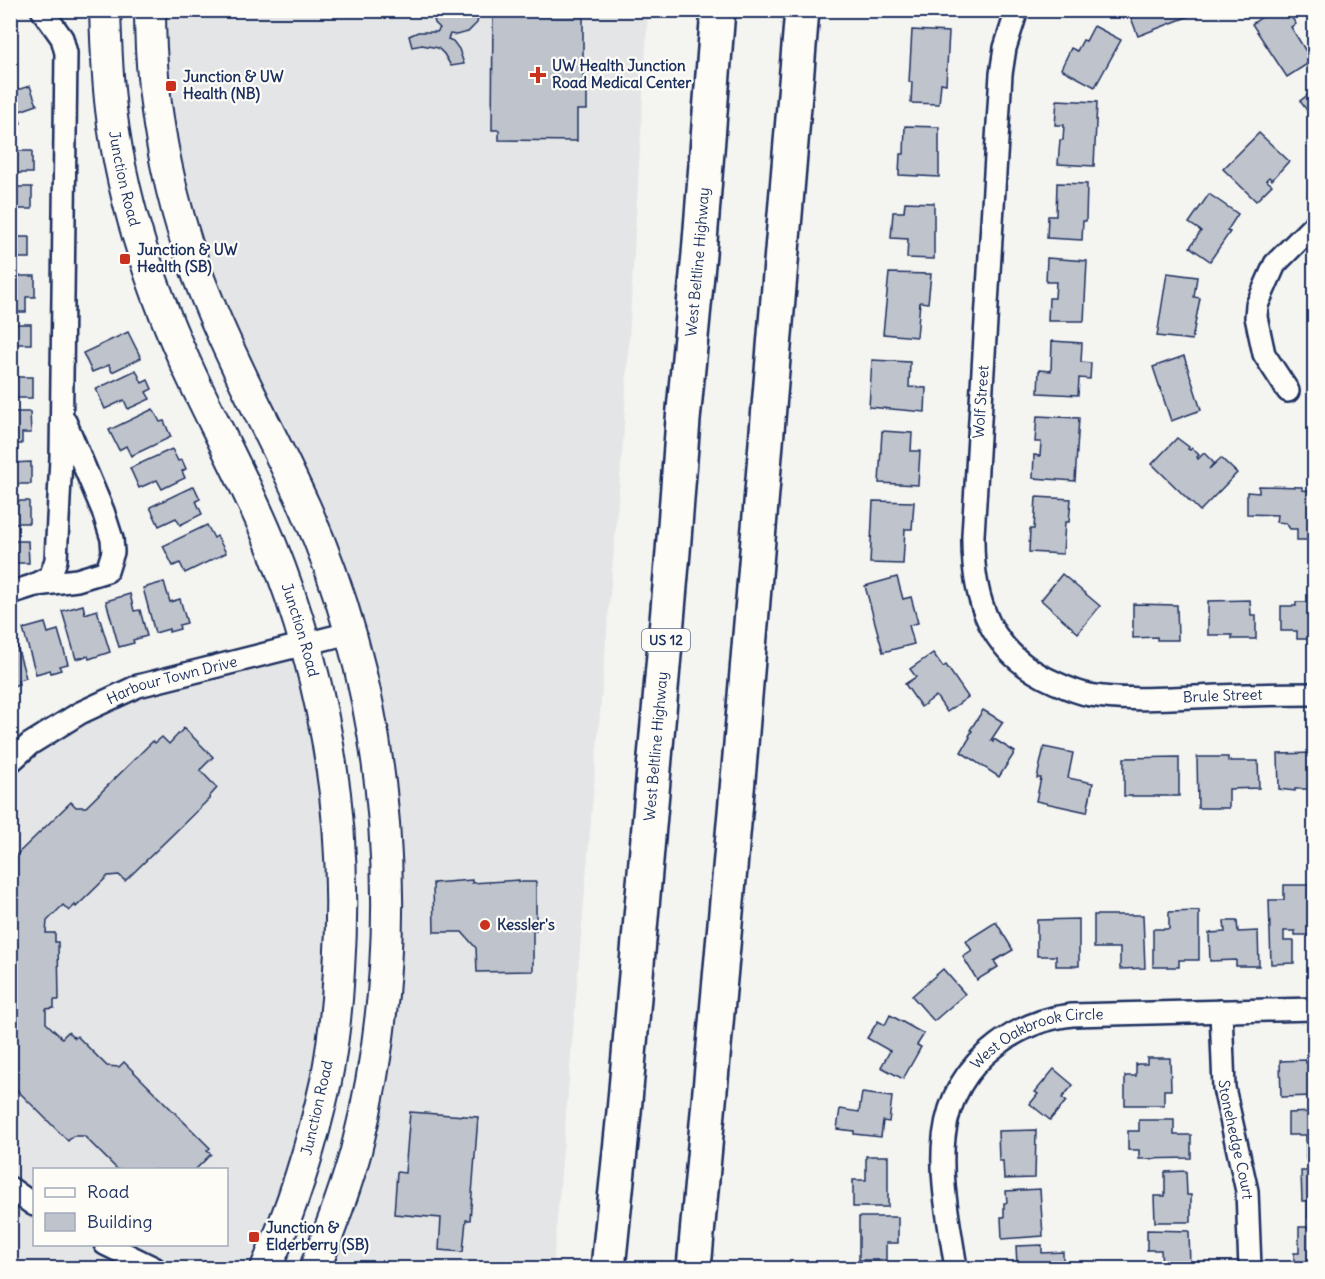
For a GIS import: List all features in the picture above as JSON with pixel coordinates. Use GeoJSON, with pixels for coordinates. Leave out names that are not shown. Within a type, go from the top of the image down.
{"type":"FeatureCollection","features":[{"type":"Feature","properties":{"kind":"highway","name":"West Beltline Highway"},"geometry":{"type":"LineString","coordinates":[[608,1269],[673,552],[718,10]]}},
{"type":"Feature","properties":{"kind":"highway"},"geometry":{"type":"LineString","coordinates":[[694,1269],[741,757],[802,10]]}},
{"type":"Feature","properties":{"kind":"street"},"geometry":{"type":"LineString","coordinates":[[10,593],[50,577],[56,560],[61,458],[66,53],[62,38],[42,10]]}},
{"type":"Feature","properties":{"kind":"street","name":"Junction Road"},"geometry":{"type":"LineString","coordinates":[[105,10],[111,111],[124,182],[141,245],[164,314],[268,537],[306,644],[322,707],[338,819],[342,890],[338,990],[326,1078],[313,1135],[289,1214],[266,1269]]}},
{"type":"Feature","properties":{"kind":"street"},"geometry":{"type":"LineString","coordinates":[[150,10],[150,50],[157,109],[167,166],[184,232],[211,308],[305,508],[329,567],[349,633],[377,756],[386,865],[386,939],[380,1014],[369,1089],[355,1153],[315,1269]]}},
{"type":"Feature","properties":{"kind":"street","name":"Wolf Street"},"geometry":{"type":"LineString","coordinates":[[1017,10],[1005,48],[1002,74],[972,535],[975,586],[985,615],[999,641],[1020,662],[1041,677],[1068,689],[1088,695],[1131,698]]}},
{"type":"Feature","properties":{"kind":"street"},"geometry":{"type":"LineString","coordinates":[[1288,391],[1264,354],[1256,317],[1257,306],[1275,264],[1314,225]]}},
{"type":"Feature","properties":{"kind":"street"},"geometry":{"type":"LineString","coordinates":[[32,586],[77,580],[107,571],[113,552],[112,539],[103,511],[61,409]]}},
{"type":"Feature","properties":{"kind":"street","name":"Harbour Town Drive"},"geometry":{"type":"LineString","coordinates":[[10,762],[30,744],[80,713],[138,686],[349,633]]}},
{"type":"Feature","properties":{"kind":"street","name":"Brule Street"},"geometry":{"type":"LineString","coordinates":[[1131,698],[1314,694]]}},
{"type":"Feature","properties":{"kind":"street","name":"West Oakbrook Circle"},"geometry":{"type":"LineString","coordinates":[[956,1269],[944,1184],[942,1154],[945,1124],[957,1089],[968,1072],[987,1052],[1004,1039],[1050,1017],[1314,1009]]}},
{"type":"Feature","properties":{"kind":"street","name":"Stonehedge Court"},"geometry":{"type":"LineString","coordinates":[[1221,1011],[1224,1088],[1247,1191],[1250,1269]]}},
{"type":"Feature","properties":{"kind":"street"},"geometry":{"type":"LineString","coordinates":[[10,1188],[33,1204]]}},
{"type":"Feature","properties":{"kind":"street"},"geometry":{"type":"LineString","coordinates":[[107,1246],[154,1269]]}},
{"type":"Feature","properties":{"kind":"shaded area"},"geometry":{"type":"Polygon","coordinates":[[[150,11],[648,11],[623,442],[553,1268],[315,1268],[331,1226],[386,939],[357,660],[211,308],[150,50],[150,11]]]}},
{"type":"Feature","properties":{"kind":"shaded area"},"geometry":{"type":"Polygon","coordinates":[[[306,644],[313,671],[337,1000],[266,1268],[11,1268],[10,762],[80,713],[306,644]]]}},
{"type":"Feature","properties":{"kind":"building","name":"UW Health Junction Road Medical Center"},"geometry":{"type":"Polygon","coordinates":[[[413,10],[583,10],[583,83],[587,83],[587,110],[577,110],[577,141],[499,140],[499,130],[492,130],[493,13],[479,13],[477,23],[468,32],[450,34],[448,39],[453,41],[459,49],[464,64],[451,66],[438,48],[422,45],[412,47],[409,36],[418,32],[437,32],[440,28],[435,23],[433,14],[413,10]]]}},
{"type":"Feature","properties":{"kind":"building"},"geometry":{"type":"Polygon","coordinates":[[[1128,10],[1190,10],[1192,15],[1138,36],[1128,10]]]}},
{"type":"Feature","properties":{"kind":"building"},"geometry":{"type":"Polygon","coordinates":[[[1272,10],[1284,10],[1288,16],[1290,15],[1296,24],[1291,27],[1312,61],[1287,77],[1252,24],[1272,10]]]}},
{"type":"Feature","properties":{"kind":"building"},"geometry":{"type":"Polygon","coordinates":[[[1094,26],[1121,40],[1095,87],[1061,69],[1071,48],[1077,51],[1083,40],[1086,41],[1094,26]]]}},
{"type":"Feature","properties":{"kind":"building"},"geometry":{"type":"Polygon","coordinates":[[[912,30],[949,32],[946,84],[941,83],[939,104],[911,103],[912,82],[909,82],[912,30]]]}},
{"type":"Feature","properties":{"kind":"building"},"geometry":{"type":"Polygon","coordinates":[[[30,86],[37,105],[17,112],[21,123],[10,127],[10,92],[30,86]]]}},
{"type":"Feature","properties":{"kind":"building"},"geometry":{"type":"Polygon","coordinates":[[[1314,90],[1314,120],[1300,101],[1314,90]]]}},
{"type":"Feature","properties":{"kind":"building"},"geometry":{"type":"Polygon","coordinates":[[[1057,100],[1097,102],[1094,166],[1058,164],[1064,125],[1055,125],[1057,100]]]}},
{"type":"Feature","properties":{"kind":"building"},"geometry":{"type":"Polygon","coordinates":[[[905,126],[939,127],[939,177],[899,175],[900,154],[904,154],[905,126]]]}},
{"type":"Feature","properties":{"kind":"building"},"geometry":{"type":"Polygon","coordinates":[[[1259,133],[1289,161],[1272,180],[1269,177],[1266,180],[1272,185],[1256,201],[1223,169],[1259,133]]]}},
{"type":"Feature","properties":{"kind":"building"},"geometry":{"type":"Polygon","coordinates":[[[10,148],[11,151],[32,151],[32,173],[10,173],[10,148]]]}},
{"type":"Feature","properties":{"kind":"building"},"geometry":{"type":"Polygon","coordinates":[[[10,180],[13,180],[13,187],[32,187],[32,209],[14,209],[14,222],[10,222],[10,180]]]}},
{"type":"Feature","properties":{"kind":"building"},"geometry":{"type":"Polygon","coordinates":[[[1057,183],[1087,184],[1086,221],[1083,221],[1082,240],[1047,238],[1048,216],[1056,216],[1057,183]]]}},
{"type":"Feature","properties":{"kind":"building"},"geometry":{"type":"Polygon","coordinates":[[[1209,194],[1238,214],[1227,231],[1230,232],[1210,261],[1190,247],[1201,231],[1189,223],[1209,194]]]}},
{"type":"Feature","properties":{"kind":"building"},"geometry":{"type":"Polygon","coordinates":[[[905,202],[934,203],[934,259],[907,258],[908,239],[891,238],[893,212],[904,212],[905,202]]]}},
{"type":"Feature","properties":{"kind":"building"},"geometry":{"type":"Polygon","coordinates":[[[10,237],[30,237],[30,258],[11,258],[11,268],[10,237]]]}},
{"type":"Feature","properties":{"kind":"building"},"geometry":{"type":"Polygon","coordinates":[[[1047,258],[1087,261],[1084,321],[1048,321],[1049,298],[1055,298],[1056,282],[1046,282],[1047,258]]]}},
{"type":"Feature","properties":{"kind":"building"},"geometry":{"type":"Polygon","coordinates":[[[889,273],[931,274],[928,303],[920,302],[917,337],[883,334],[889,273]]]}},
{"type":"Feature","properties":{"kind":"building"},"geometry":{"type":"Polygon","coordinates":[[[1167,273],[1197,277],[1194,297],[1200,298],[1192,340],[1157,336],[1167,273]]]}},
{"type":"Feature","properties":{"kind":"building"},"geometry":{"type":"Polygon","coordinates":[[[10,276],[35,276],[35,297],[26,297],[26,312],[13,312],[13,316],[10,316],[10,276]]]}},
{"type":"Feature","properties":{"kind":"building"},"geometry":{"type":"Polygon","coordinates":[[[10,324],[31,324],[31,344],[10,344],[10,324]]]}},
{"type":"Feature","properties":{"kind":"building"},"geometry":{"type":"Polygon","coordinates":[[[128,332],[141,358],[112,372],[109,365],[92,372],[83,353],[128,332]]]}},
{"type":"Feature","properties":{"kind":"building"},"geometry":{"type":"Polygon","coordinates":[[[1052,341],[1082,343],[1081,362],[1091,363],[1090,379],[1079,378],[1078,395],[1038,393],[1039,370],[1051,371],[1052,341]]]}},
{"type":"Feature","properties":{"kind":"building"},"geometry":{"type":"Polygon","coordinates":[[[1184,356],[1201,410],[1171,421],[1153,367],[1184,356]]]}},
{"type":"Feature","properties":{"kind":"building"},"geometry":{"type":"Polygon","coordinates":[[[872,360],[910,362],[909,387],[926,388],[925,412],[869,407],[872,360]]]}},
{"type":"Feature","properties":{"kind":"building"},"geometry":{"type":"Polygon","coordinates":[[[10,364],[13,364],[13,377],[32,377],[32,398],[13,398],[13,405],[10,405],[10,364]]]}},
{"type":"Feature","properties":{"kind":"building"},"geometry":{"type":"Polygon","coordinates":[[[136,370],[142,383],[148,380],[152,389],[146,392],[150,399],[128,409],[124,400],[105,409],[96,389],[136,370]]]}},
{"type":"Feature","properties":{"kind":"building"},"geometry":{"type":"Polygon","coordinates":[[[153,409],[160,422],[164,421],[171,437],[131,456],[126,446],[119,450],[109,430],[153,409]]]}},
{"type":"Feature","properties":{"kind":"building"},"geometry":{"type":"Polygon","coordinates":[[[10,412],[30,412],[31,433],[22,433],[22,444],[10,444],[10,412]]]}},
{"type":"Feature","properties":{"kind":"building"},"geometry":{"type":"Polygon","coordinates":[[[1037,416],[1079,418],[1075,481],[1033,478],[1034,455],[1040,456],[1041,442],[1035,442],[1037,416]]]}},
{"type":"Feature","properties":{"kind":"building"},"geometry":{"type":"Polygon","coordinates":[[[882,431],[912,433],[911,451],[920,451],[918,485],[879,483],[882,431]]]}},
{"type":"Feature","properties":{"kind":"building"},"geometry":{"type":"Polygon","coordinates":[[[1177,438],[1189,447],[1188,449],[1192,448],[1199,455],[1198,459],[1204,453],[1214,463],[1209,469],[1221,458],[1237,473],[1200,511],[1152,464],[1177,438]]]}},
{"type":"Feature","properties":{"kind":"building"},"geometry":{"type":"Polygon","coordinates":[[[172,449],[178,461],[182,460],[186,469],[182,471],[185,478],[162,489],[157,480],[139,488],[130,468],[172,449]]]}},
{"type":"Feature","properties":{"kind":"building"},"geometry":{"type":"Polygon","coordinates":[[[10,453],[11,463],[31,462],[31,484],[11,484],[12,493],[10,493],[10,453]]]}},
{"type":"Feature","properties":{"kind":"building"},"geometry":{"type":"Polygon","coordinates":[[[194,486],[200,499],[196,501],[202,514],[180,525],[176,518],[159,526],[150,507],[194,486]]]}},
{"type":"Feature","properties":{"kind":"building"},"geometry":{"type":"Polygon","coordinates":[[[1259,486],[1302,487],[1302,490],[1314,491],[1314,540],[1297,540],[1297,529],[1290,529],[1286,523],[1276,522],[1277,515],[1247,514],[1247,492],[1259,493],[1259,486]]]}},
{"type":"Feature","properties":{"kind":"building"},"geometry":{"type":"Polygon","coordinates":[[[1036,497],[1071,499],[1069,522],[1065,522],[1063,554],[1029,552],[1030,529],[1034,529],[1036,497]]]}},
{"type":"Feature","properties":{"kind":"building"},"geometry":{"type":"Polygon","coordinates":[[[10,501],[29,501],[29,523],[10,523],[10,501]]]}},
{"type":"Feature","properties":{"kind":"building"},"geometry":{"type":"Polygon","coordinates":[[[873,501],[914,502],[912,529],[905,529],[903,564],[870,563],[873,501]]]}},
{"type":"Feature","properties":{"kind":"building"},"geometry":{"type":"Polygon","coordinates":[[[207,525],[214,538],[217,536],[226,553],[185,573],[180,563],[173,566],[163,546],[207,525]]]}},
{"type":"Feature","properties":{"kind":"building"},"geometry":{"type":"Polygon","coordinates":[[[10,541],[28,541],[29,563],[10,563],[10,541]]]}},
{"type":"Feature","properties":{"kind":"building"},"geometry":{"type":"Polygon","coordinates":[[[1062,574],[1100,606],[1078,633],[1041,600],[1062,574]]]}},
{"type":"Feature","properties":{"kind":"building"},"geometry":{"type":"Polygon","coordinates":[[[897,577],[903,599],[911,597],[918,623],[909,625],[914,644],[883,652],[865,586],[897,577]]]}},
{"type":"Feature","properties":{"kind":"building"},"geometry":{"type":"Polygon","coordinates":[[[164,582],[170,602],[180,599],[187,623],[179,625],[180,629],[155,633],[143,588],[164,582]]]}},
{"type":"Feature","properties":{"kind":"building"},"geometry":{"type":"Polygon","coordinates":[[[130,594],[134,611],[140,610],[147,636],[119,647],[106,601],[130,594]]]}},
{"type":"Feature","properties":{"kind":"building"},"geometry":{"type":"Polygon","coordinates":[[[1250,600],[1251,615],[1256,615],[1256,639],[1232,639],[1232,635],[1208,635],[1208,601],[1250,600]]]}},
{"type":"Feature","properties":{"kind":"building"},"geometry":{"type":"Polygon","coordinates":[[[1296,602],[1314,602],[1314,639],[1297,639],[1297,631],[1281,631],[1281,606],[1296,606],[1296,602]]]}},
{"type":"Feature","properties":{"kind":"building"},"geometry":{"type":"Polygon","coordinates":[[[1133,604],[1177,605],[1178,640],[1157,640],[1157,637],[1133,638],[1133,604]]]}},
{"type":"Feature","properties":{"kind":"building"},"geometry":{"type":"Polygon","coordinates":[[[83,605],[85,614],[97,610],[110,652],[89,659],[88,656],[76,659],[62,611],[83,605]]]}},
{"type":"Feature","properties":{"kind":"building"},"geometry":{"type":"Polygon","coordinates":[[[45,623],[48,633],[58,630],[68,664],[59,666],[61,670],[36,674],[23,629],[45,623]]]}},
{"type":"Feature","properties":{"kind":"building"},"geometry":{"type":"Polygon","coordinates":[[[15,639],[26,678],[18,680],[19,684],[10,687],[10,640],[15,639]]]}},
{"type":"Feature","properties":{"kind":"building"},"geometry":{"type":"Polygon","coordinates":[[[933,653],[943,667],[946,665],[968,697],[947,712],[936,696],[921,707],[905,684],[916,677],[910,669],[933,653]]]}},
{"type":"Feature","properties":{"kind":"building"},"geometry":{"type":"Polygon","coordinates":[[[983,710],[1003,722],[991,740],[993,742],[994,739],[1015,752],[999,777],[961,752],[970,737],[972,731],[970,730],[983,710]]]}},
{"type":"Feature","properties":{"kind":"building"},"geometry":{"type":"Polygon","coordinates":[[[184,728],[213,757],[200,770],[217,788],[210,798],[125,881],[119,875],[108,876],[76,907],[75,905],[69,911],[63,905],[47,921],[46,933],[55,933],[55,942],[58,942],[59,1000],[54,1000],[54,1008],[46,1009],[46,1023],[62,1038],[68,1032],[75,1038],[77,1036],[107,1066],[119,1067],[124,1062],[210,1148],[207,1151],[211,1154],[197,1168],[116,1168],[84,1136],[73,1136],[68,1141],[10,1083],[10,920],[13,920],[13,907],[10,905],[10,861],[71,802],[76,807],[86,807],[153,741],[155,743],[162,737],[169,744],[184,728]]]}},
{"type":"Feature","properties":{"kind":"building"},"geometry":{"type":"Polygon","coordinates":[[[1044,747],[1073,753],[1068,778],[1093,783],[1087,812],[1036,801],[1041,778],[1037,778],[1044,747]]]}},
{"type":"Feature","properties":{"kind":"building"},"geometry":{"type":"Polygon","coordinates":[[[1314,753],[1314,789],[1295,789],[1295,791],[1279,789],[1278,754],[1314,753]]]}},
{"type":"Feature","properties":{"kind":"building"},"geometry":{"type":"Polygon","coordinates":[[[1179,757],[1179,796],[1124,796],[1124,758],[1179,757]]]}},
{"type":"Feature","properties":{"kind":"building"},"geometry":{"type":"Polygon","coordinates":[[[1197,757],[1228,757],[1228,761],[1258,761],[1259,788],[1229,789],[1229,808],[1198,808],[1197,757]]]}},
{"type":"Feature","properties":{"kind":"building","name":"Kessler's"},"geometry":{"type":"Polygon","coordinates":[[[472,880],[472,883],[519,880],[519,882],[536,882],[533,971],[477,972],[476,948],[462,932],[434,932],[433,883],[472,880]]]}},
{"type":"Feature","properties":{"kind":"building"},"geometry":{"type":"Polygon","coordinates":[[[1284,885],[1309,885],[1310,935],[1295,935],[1295,931],[1284,931],[1284,941],[1294,941],[1294,963],[1271,964],[1269,900],[1284,900],[1284,885]]]}},
{"type":"Feature","properties":{"kind":"building"},"geometry":{"type":"Polygon","coordinates":[[[1199,911],[1199,960],[1179,960],[1179,967],[1153,967],[1153,929],[1169,929],[1169,912],[1199,911]]]}},
{"type":"Feature","properties":{"kind":"building"},"geometry":{"type":"Polygon","coordinates":[[[1094,915],[1143,915],[1145,968],[1120,969],[1120,948],[1094,948],[1094,915]]]}},
{"type":"Feature","properties":{"kind":"building"},"geometry":{"type":"Polygon","coordinates":[[[1079,919],[1079,966],[1056,966],[1056,956],[1037,956],[1037,920],[1079,919]]]}},
{"type":"Feature","properties":{"kind":"building"},"geometry":{"type":"Polygon","coordinates":[[[1224,921],[1237,921],[1238,932],[1258,931],[1259,966],[1236,966],[1236,960],[1210,961],[1209,933],[1225,932],[1224,921]]]}},
{"type":"Feature","properties":{"kind":"building"},"geometry":{"type":"Polygon","coordinates":[[[996,922],[1013,950],[994,961],[998,967],[977,980],[963,957],[972,951],[966,941],[996,922]]]}},
{"type":"Feature","properties":{"kind":"building"},"geometry":{"type":"Polygon","coordinates":[[[943,969],[965,994],[934,1021],[912,996],[943,969]]]}},
{"type":"Feature","properties":{"kind":"building"},"geometry":{"type":"Polygon","coordinates":[[[890,1015],[924,1034],[917,1045],[921,1047],[903,1079],[881,1067],[890,1051],[867,1038],[878,1021],[885,1025],[890,1015]]]}},
{"type":"Feature","properties":{"kind":"building"},"geometry":{"type":"Polygon","coordinates":[[[1147,1058],[1170,1058],[1171,1090],[1164,1090],[1164,1105],[1125,1105],[1125,1076],[1136,1076],[1136,1064],[1147,1064],[1147,1058]]]}},
{"type":"Feature","properties":{"kind":"building"},"geometry":{"type":"Polygon","coordinates":[[[1306,1060],[1306,1063],[1314,1063],[1314,1096],[1281,1097],[1280,1061],[1306,1060]]]}},
{"type":"Feature","properties":{"kind":"building"},"geometry":{"type":"Polygon","coordinates":[[[1054,1069],[1073,1085],[1062,1098],[1066,1101],[1050,1120],[1030,1104],[1038,1094],[1035,1092],[1054,1069]]]}},
{"type":"Feature","properties":{"kind":"building"},"geometry":{"type":"Polygon","coordinates":[[[862,1093],[892,1097],[889,1122],[883,1121],[881,1137],[854,1134],[854,1131],[837,1129],[840,1109],[859,1112],[862,1093]]]}},
{"type":"Feature","properties":{"kind":"building"},"geometry":{"type":"Polygon","coordinates":[[[410,1112],[478,1117],[470,1220],[466,1220],[463,1252],[439,1250],[441,1218],[394,1214],[397,1172],[405,1173],[410,1112]]]}},
{"type":"Feature","properties":{"kind":"building"},"geometry":{"type":"Polygon","coordinates":[[[1314,1112],[1314,1159],[1306,1159],[1306,1135],[1288,1135],[1288,1113],[1314,1112]]]}},
{"type":"Feature","properties":{"kind":"building"},"geometry":{"type":"Polygon","coordinates":[[[1139,1120],[1174,1120],[1174,1135],[1191,1135],[1191,1158],[1139,1159],[1139,1150],[1128,1150],[1128,1131],[1139,1131],[1139,1120]]]}},
{"type":"Feature","properties":{"kind":"building"},"geometry":{"type":"Polygon","coordinates":[[[1036,1130],[1035,1178],[1004,1179],[1003,1161],[999,1161],[998,1131],[1036,1130]]]}},
{"type":"Feature","properties":{"kind":"building"},"geometry":{"type":"Polygon","coordinates":[[[866,1156],[888,1156],[888,1207],[853,1207],[853,1180],[866,1180],[866,1156]]]}},
{"type":"Feature","properties":{"kind":"building"},"geometry":{"type":"Polygon","coordinates":[[[1186,1171],[1187,1195],[1191,1195],[1191,1222],[1155,1222],[1154,1196],[1165,1196],[1165,1172],[1186,1171]]]}},
{"type":"Feature","properties":{"kind":"building"},"geometry":{"type":"Polygon","coordinates":[[[1301,1171],[1314,1171],[1314,1218],[1308,1218],[1308,1201],[1302,1201],[1301,1171]]]}},
{"type":"Feature","properties":{"kind":"building"},"geometry":{"type":"Polygon","coordinates":[[[1040,1189],[1043,1236],[1002,1239],[1001,1217],[1004,1217],[1004,1203],[1007,1203],[1006,1191],[1040,1189]]]}},
{"type":"Feature","properties":{"kind":"building"},"geometry":{"type":"Polygon","coordinates":[[[859,1217],[898,1217],[898,1243],[886,1243],[886,1260],[859,1260],[859,1217]]]}},
{"type":"Feature","properties":{"kind":"building"},"geometry":{"type":"Polygon","coordinates":[[[1299,1227],[1314,1227],[1314,1268],[1294,1268],[1294,1253],[1299,1253],[1299,1227]]]}},
{"type":"Feature","properties":{"kind":"building"},"geometry":{"type":"Polygon","coordinates":[[[1147,1230],[1189,1231],[1190,1268],[1162,1268],[1161,1250],[1147,1250],[1147,1230]]]}},
{"type":"Feature","properties":{"kind":"building"},"geometry":{"type":"Polygon","coordinates":[[[1042,1245],[1042,1253],[1063,1252],[1063,1268],[1014,1268],[1014,1265],[1017,1265],[1016,1246],[1042,1245]]]}},
{"type":"Feature","properties":{"kind":"place","name":"UW Health Junction Road Medical Center"},"geometry":{"type":"Point","coordinates":[538,75]}},
{"type":"Feature","properties":{"kind":"place","name":"Junction & UW Health (NB)"},"geometry":{"type":"Point","coordinates":[171,86]}},
{"type":"Feature","properties":{"kind":"place","name":"Junction & UW Health (SB)"},"geometry":{"type":"Point","coordinates":[125,259]}},
{"type":"Feature","properties":{"kind":"place","name":"Kessler's"},"geometry":{"type":"Point","coordinates":[485,925]}},
{"type":"Feature","properties":{"kind":"place","name":"Junction & Elderberry (SB)"},"geometry":{"type":"Point","coordinates":[254,1237]}}]}
